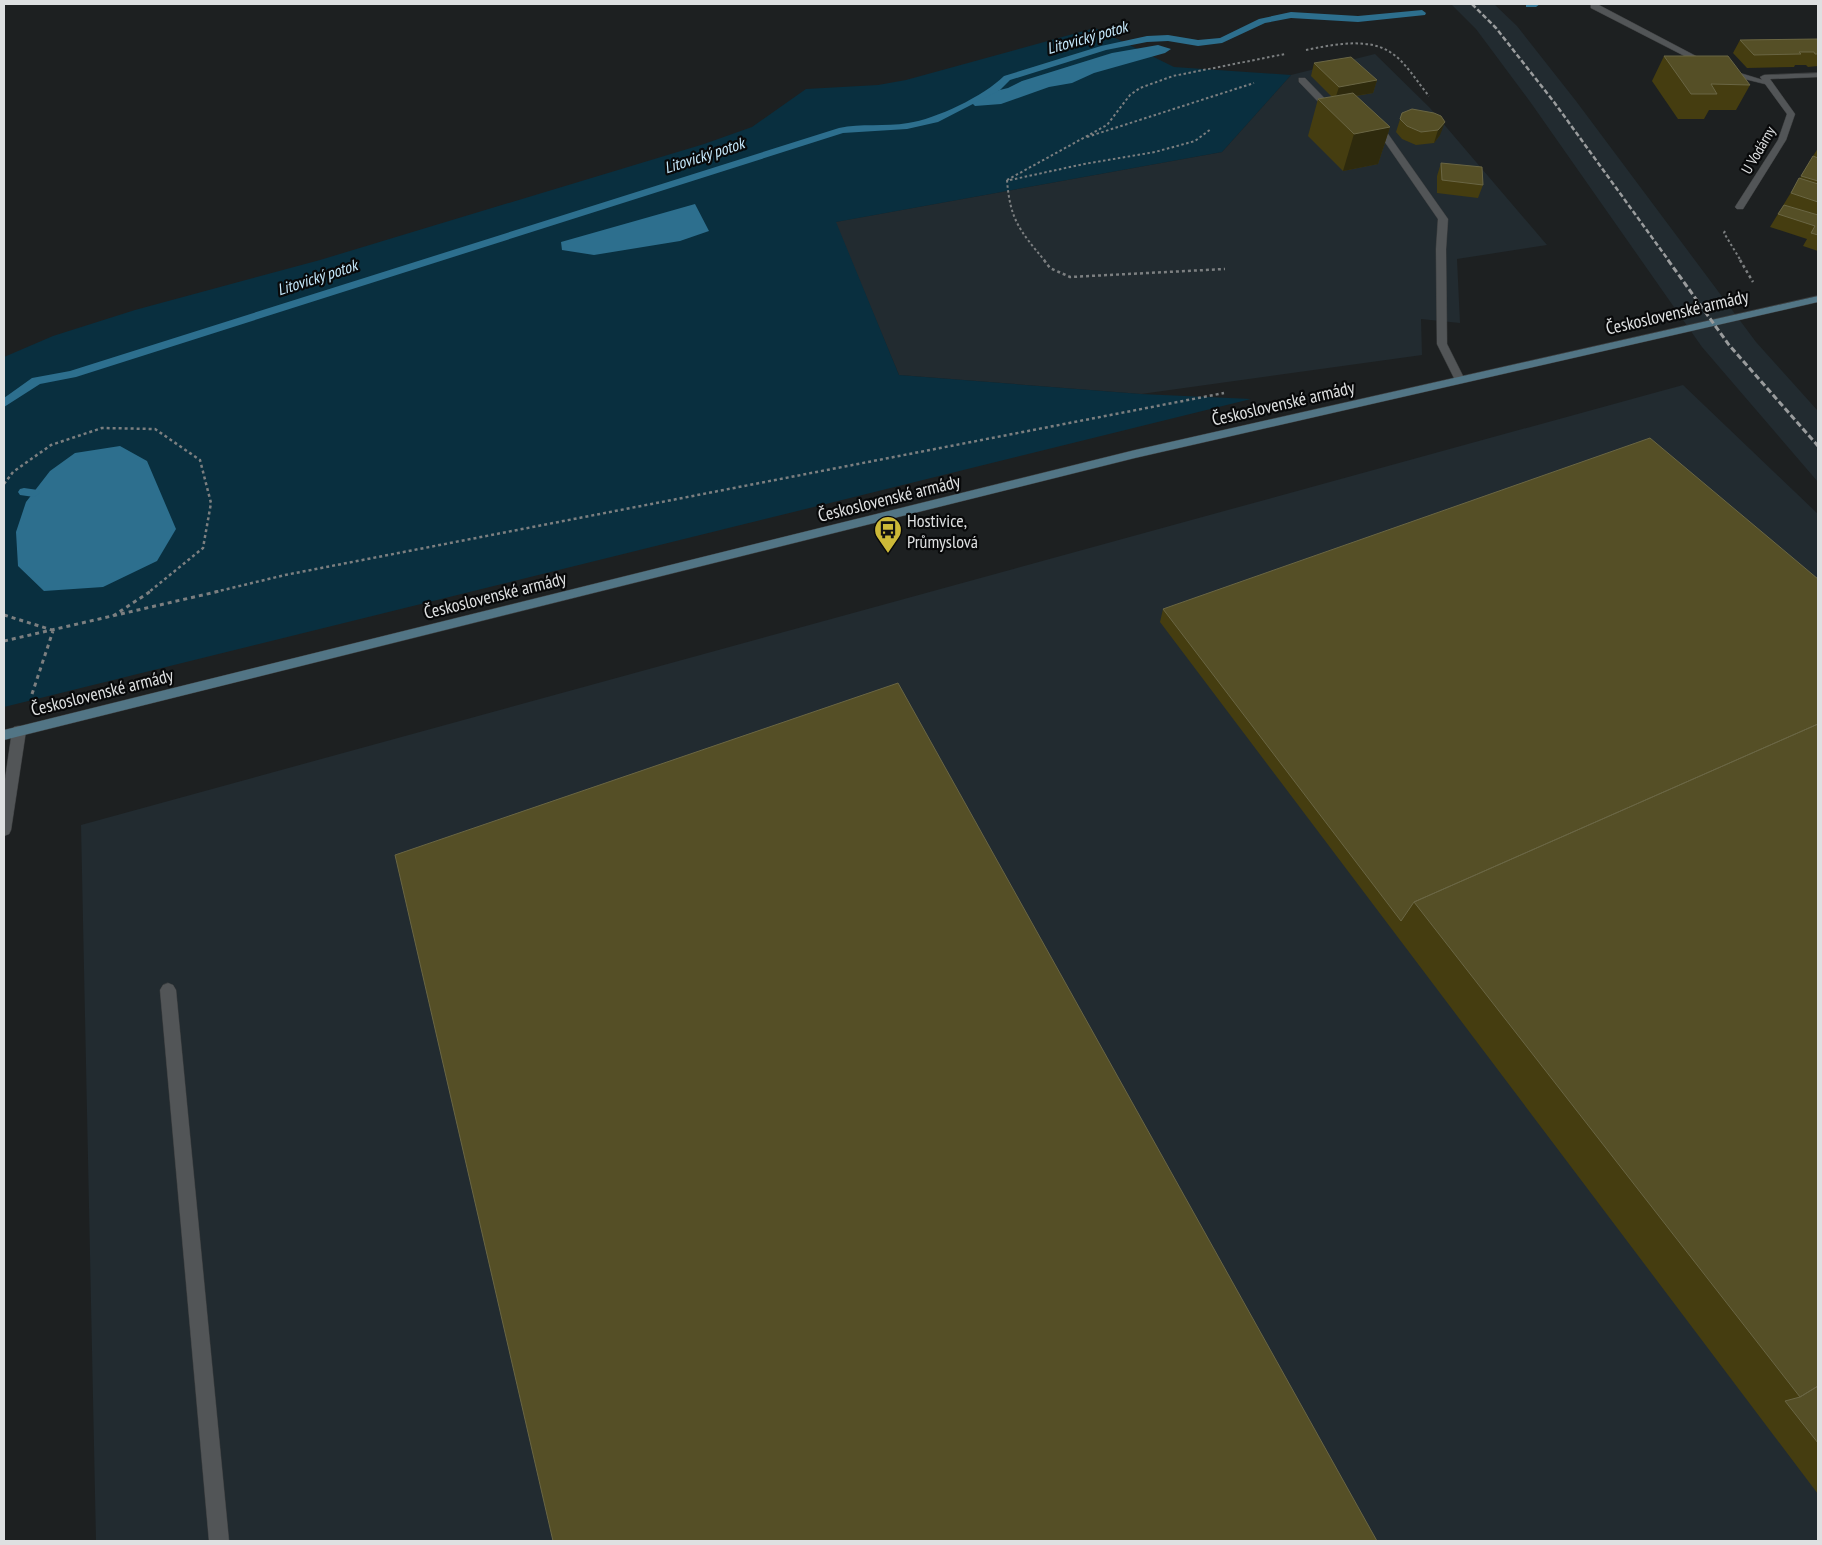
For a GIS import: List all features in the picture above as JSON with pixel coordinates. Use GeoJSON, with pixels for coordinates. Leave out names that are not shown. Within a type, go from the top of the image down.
{"type":"FeatureCollection","features":[{"type":"Feature","properties":{"kind":"main road","name":"Československé armády"},"geometry":{"type":"LineString","coordinates":[[4,735],[1135,454],[1818,299]]}},
{"type":"Feature","properties":{"kind":"street"},"geometry":{"type":"LineString","coordinates":[[1594,6],[1717,70],[1769,83]]}},
{"type":"Feature","properties":{"kind":"street"},"geometry":{"type":"LineString","coordinates":[[1769,83],[1764,76],[1818,75]]}},
{"type":"Feature","properties":{"kind":"street"},"geometry":{"type":"LineString","coordinates":[[1302,80],[1342,121]]}},
{"type":"Feature","properties":{"kind":"street","name":"U Vodárny"},"geometry":{"type":"LineString","coordinates":[[1740,207],[1782,140],[1791,114],[1769,83]]}},
{"type":"Feature","properties":{"kind":"street"},"geometry":{"type":"LineString","coordinates":[[1363,117],[1384,133],[1443,218],[1441,249],[1442,344],[1460,380]]}},
{"type":"Feature","properties":{"kind":"street"},"geometry":{"type":"LineString","coordinates":[[4,830],[19,731]]}},
{"type":"Feature","properties":{"kind":"street"},"geometry":{"type":"LineString","coordinates":[[168,990],[219,1541]]}},
{"type":"Feature","properties":{"kind":"path"},"geometry":{"type":"LineString","coordinates":[[1299,51],[1346,44],[1373,46],[1390,52],[1429,96]]}},
{"type":"Feature","properties":{"kind":"path"},"geometry":{"type":"LineString","coordinates":[[1007,180],[1107,124],[1130,95],[1140,88],[1159,80],[1289,53]]}},
{"type":"Feature","properties":{"kind":"path"},"geometry":{"type":"LineString","coordinates":[[1080,140],[1254,83]]}},
{"type":"Feature","properties":{"kind":"path"},"geometry":{"type":"LineString","coordinates":[[1007,180],[1155,152],[1195,140],[1211,129]]}},
{"type":"Feature","properties":{"kind":"path"},"geometry":{"type":"LineString","coordinates":[[1007,180],[1009,204],[1020,231],[1050,268],[1070,277],[1225,269]]}},
{"type":"Feature","properties":{"kind":"path"},"geometry":{"type":"LineString","coordinates":[[1740,207],[1724,233],[1769,309]]}},
{"type":"Feature","properties":{"kind":"path"},"geometry":{"type":"LineString","coordinates":[[4,641],[112,618],[295,573],[1224,393]]}},
{"type":"Feature","properties":{"kind":"path"},"geometry":{"type":"LineString","coordinates":[[4,484],[13,472],[51,445],[102,428],[155,429],[200,460],[212,503],[203,548],[156,588],[112,618]]}},
{"type":"Feature","properties":{"kind":"path"},"geometry":{"type":"LineString","coordinates":[[4,615],[53,630]]}},
{"type":"Feature","properties":{"kind":"path"},"geometry":{"type":"LineString","coordinates":[[19,731],[53,630]]}},
{"type":"Feature","properties":{"kind":"shaded area"},"geometry":{"type":"Polygon","coordinates":[[[1451,4],[1494,4],[1517,26],[1576,101],[1756,342],[1818,411],[1818,482],[1702,347],[1531,103],[1476,29],[1451,4]]]}},
{"type":"Feature","properties":{"kind":"shaded area"},"geometry":{"type":"Polygon","coordinates":[[[1095,28],[1174,67],[1291,75],[1222,152],[836,222],[899,375],[1141,394],[1251,399],[4,707],[4,357],[53,336],[135,310],[320,260],[704,144],[752,127],[806,89],[878,85],[906,80],[1095,28]]]}},
{"type":"Feature","properties":{"kind":"shaded area"},"geometry":{"type":"Polygon","coordinates":[[[1158,45],[1171,49],[1165,53],[1094,73],[1072,83],[1049,87],[1001,104],[975,106],[971,102],[987,93],[1008,88],[1022,81],[1112,53],[1158,45]]]}},
{"type":"Feature","properties":{"kind":"shaded area"},"geometry":{"type":"Polygon","coordinates":[[[1375,54],[1430,108],[1547,245],[1457,259],[1460,323],[1421,319],[1422,355],[1141,394],[899,375],[835,222],[1222,152],[1291,75],[1375,54]]]}},
{"type":"Feature","properties":{"kind":"shaded area"},"geometry":{"type":"Polygon","coordinates":[[[695,204],[709,231],[680,241],[594,255],[562,250],[561,242],[695,204]]]}},
{"type":"Feature","properties":{"kind":"shaded area"},"geometry":{"type":"Polygon","coordinates":[[[1683,385],[1818,514],[1818,1541],[96,1541],[81,825],[1683,385]]]}},
{"type":"Feature","properties":{"kind":"shaded area"},"geometry":{"type":"Polygon","coordinates":[[[120,446],[147,461],[176,529],[157,561],[103,587],[44,591],[18,566],[16,532],[26,502],[50,471],[75,453],[120,446]]]}},
{"type":"Feature","properties":{"kind":"building"},"geometry":{"type":"Polygon","coordinates":[[[1818,39],[1818,54],[1814,52],[1799,52],[1801,54],[1754,55],[1740,40],[1818,39]]]}},
{"type":"Feature","properties":{"kind":"building"},"geometry":{"type":"Polygon","coordinates":[[[1664,56],[1728,56],[1750,85],[1711,84],[1717,94],[1691,94],[1664,56]]]}},
{"type":"Feature","properties":{"kind":"building"},"geometry":{"type":"Polygon","coordinates":[[[1351,57],[1377,80],[1339,87],[1314,63],[1351,57]]]}},
{"type":"Feature","properties":{"kind":"building"},"geometry":{"type":"Polygon","coordinates":[[[1353,93],[1390,127],[1354,134],[1318,99],[1353,93]]]}},
{"type":"Feature","properties":{"kind":"building"},"geometry":{"type":"Polygon","coordinates":[[[1412,109],[1434,113],[1441,116],[1445,122],[1438,130],[1421,132],[1407,126],[1400,119],[1402,113],[1412,109]]]}},
{"type":"Feature","properties":{"kind":"building"},"geometry":{"type":"Polygon","coordinates":[[[1813,156],[1818,158],[1818,181],[1801,176],[1813,156]]]}},
{"type":"Feature","properties":{"kind":"building"},"geometry":{"type":"Polygon","coordinates":[[[1441,163],[1482,167],[1483,185],[1442,180],[1441,163]]]}},
{"type":"Feature","properties":{"kind":"building"},"geometry":{"type":"Polygon","coordinates":[[[1799,178],[1818,184],[1818,202],[1791,193],[1799,178]]]}},
{"type":"Feature","properties":{"kind":"building"},"geometry":{"type":"Polygon","coordinates":[[[1784,205],[1818,215],[1818,235],[1811,233],[1815,226],[1778,214],[1784,205]]]}},
{"type":"Feature","properties":{"kind":"building"},"geometry":{"type":"Polygon","coordinates":[[[1650,438],[1818,579],[1818,724],[1414,902],[1401,921],[1163,609],[1650,438]]]}},
{"type":"Feature","properties":{"kind":"building"},"geometry":{"type":"Polygon","coordinates":[[[898,683],[1377,1541],[553,1541],[395,855],[898,683]]]}},
{"type":"Feature","properties":{"kind":"building"},"geometry":{"type":"Polygon","coordinates":[[[1818,724],[1818,1386],[1800,1397],[1414,902],[1818,724]]]}},
{"type":"Feature","properties":{"kind":"building"},"geometry":{"type":"Polygon","coordinates":[[[1818,1386],[1818,1443],[1785,1401],[1800,1397],[1818,1386]]]}},
{"type":"Feature","properties":{"kind":"waterway","name":"Litovický potok"},"geometry":{"type":"LineString","coordinates":[[1529,5],[1536,4]]}},
{"type":"Feature","properties":{"kind":"waterway","name":"Litovický potok"},"geometry":{"type":"LineString","coordinates":[[4,403],[36,381],[72,374],[842,130],[907,126],[935,120],[997,88],[1007,78],[1104,48],[1147,39],[1168,38],[1198,43],[1222,40],[1262,21],[1291,15],[1358,19],[1422,13]]}},
{"type":"Feature","properties":{"kind":"waterway"},"geometry":{"type":"LineString","coordinates":[[24,492],[34,493]]}},
{"type":"Feature","properties":{"kind":"railway"},"geometry":{"type":"LineString","coordinates":[[1472,4],[1496,28],[1554,102],[1669,261]]}},
{"type":"Feature","properties":{"kind":"railway"},"geometry":{"type":"LineString","coordinates":[[1668,260],[1729,345],[1818,446]]}},
{"type":"Feature","properties":{"kind":"place","name":"Hostivice, Průmyslová"},"geometry":{"type":"Point","coordinates":[888,554]}}]}
